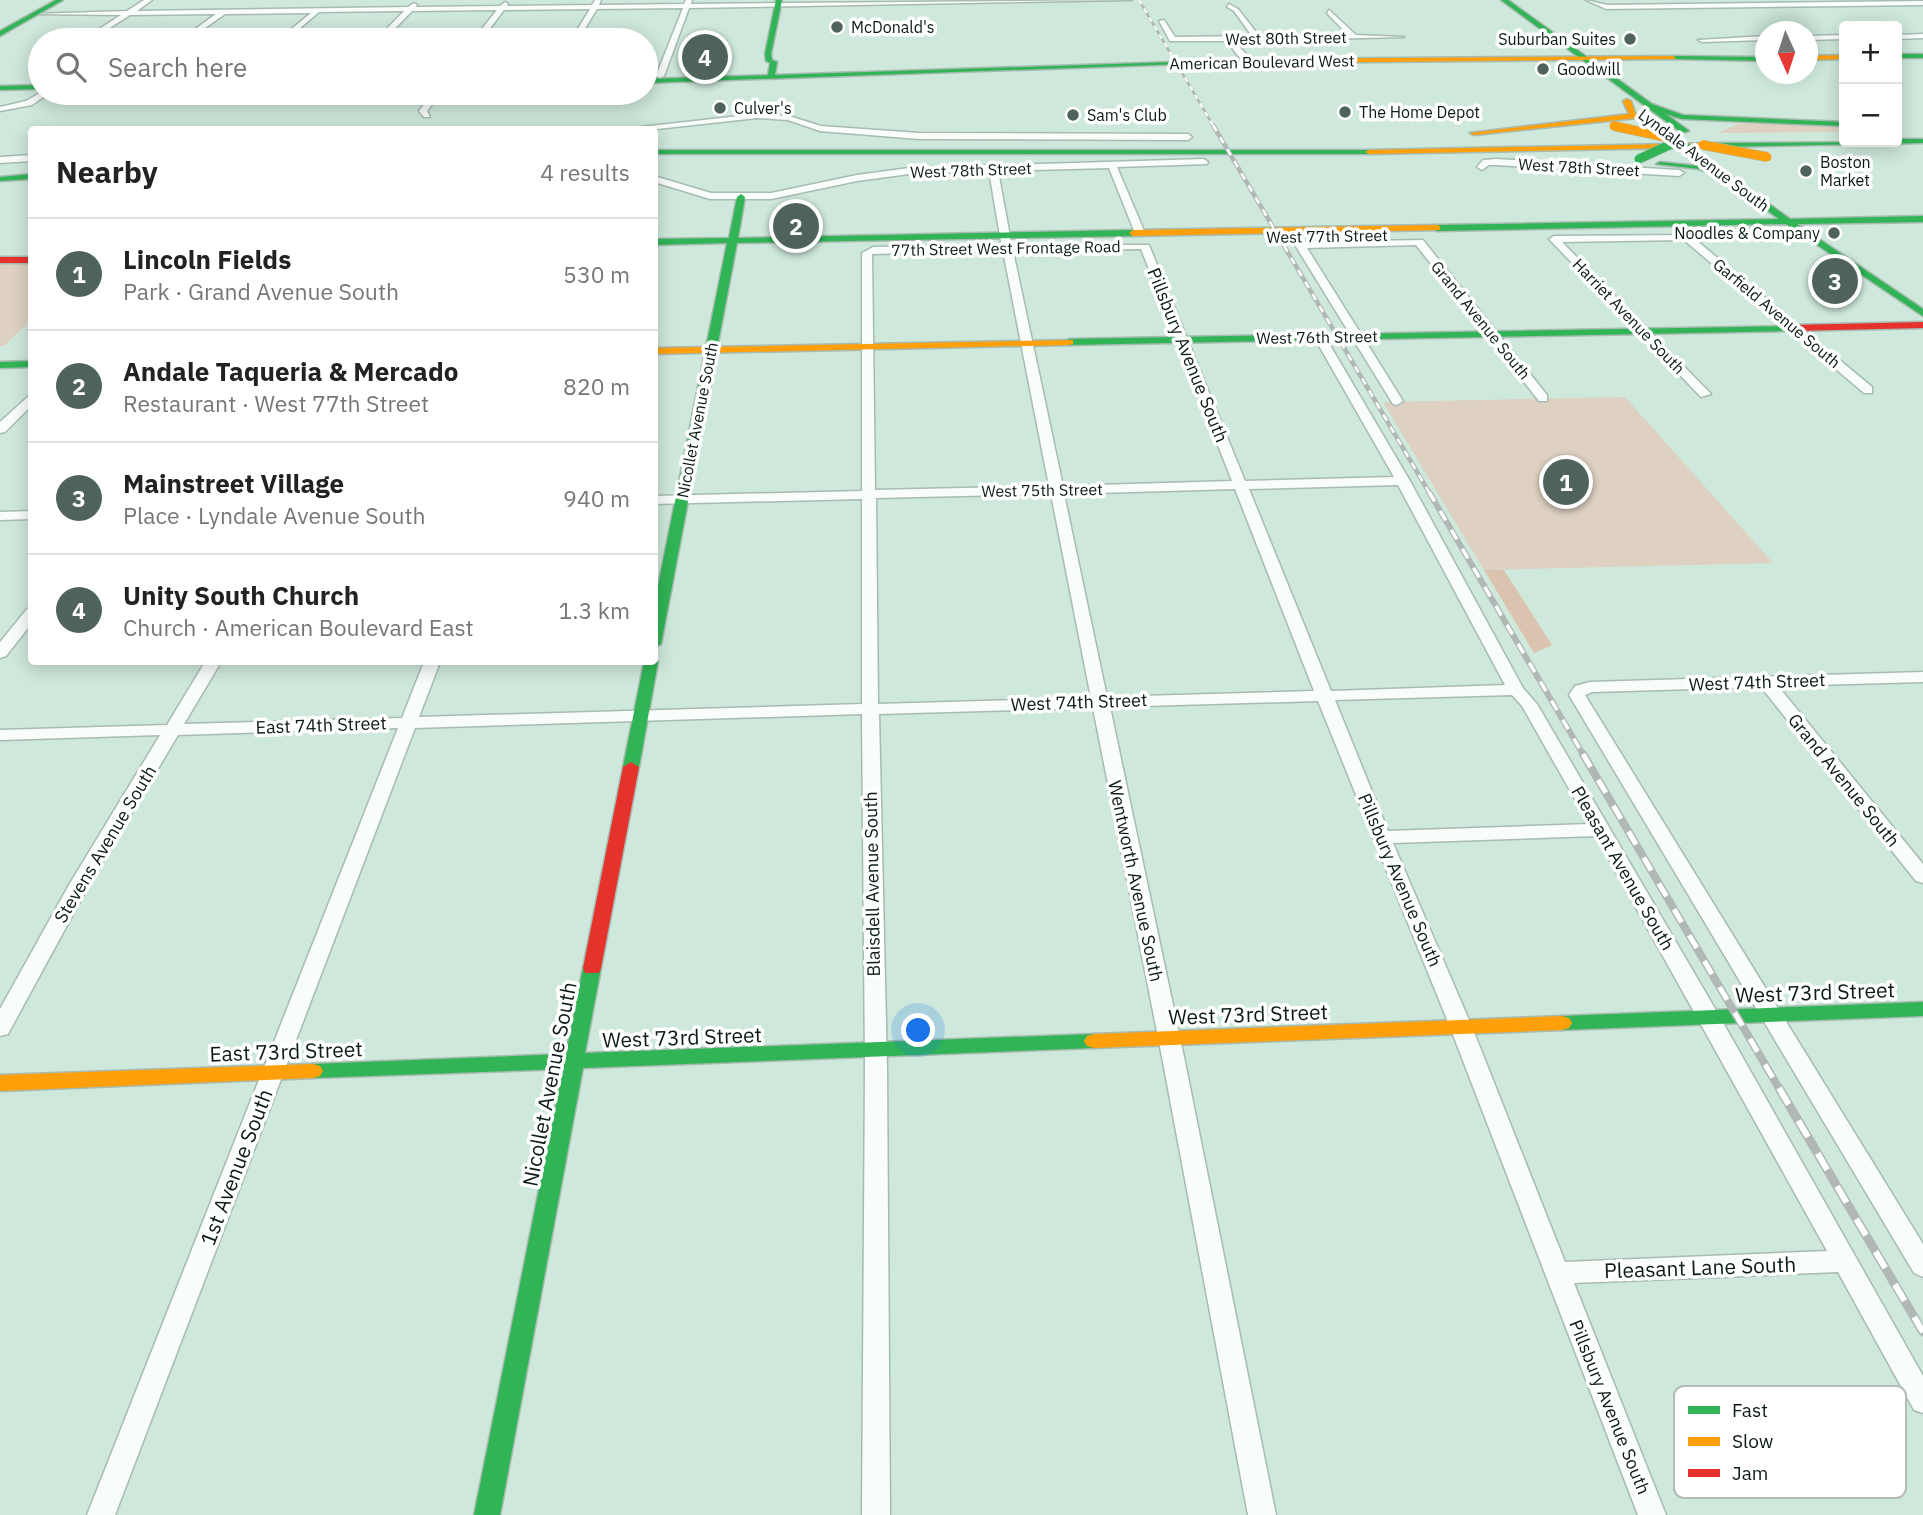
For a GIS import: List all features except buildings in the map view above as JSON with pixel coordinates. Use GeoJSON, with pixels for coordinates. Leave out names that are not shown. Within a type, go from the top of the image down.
{"type":"FeatureCollection","features":[{"type":"Feature","properties":{"kind":"main road"},"geometry":{"type":"LineString","coordinates":[[3,31],[60,0]]}},
{"type":"Feature","properties":{"kind":"main road","name":"Lyndale Avenue South"},"geometry":{"type":"LineString","coordinates":[[1490,0],[1570,54],[1605,72],[1652,106],[1724,177],[1923,303]]}},
{"type":"Feature","properties":{"kind":"main road","name":"Lyndale Avenue South"},"geometry":{"type":"LineString","coordinates":[[1504,0],[1627,101],[1742,174],[1802,225],[1923,313]]}},
{"type":"Feature","properties":{"kind":"main road"},"geometry":{"type":"LineString","coordinates":[[765,71],[779,3]]}},
{"type":"Feature","properties":{"kind":"main road"},"geometry":{"type":"LineString","coordinates":[[1515,56],[1552,60],[1584,49],[1634,55]]}},
{"type":"Feature","properties":{"kind":"main road"},"geometry":{"type":"LineString","coordinates":[[1515,56],[1542,51],[1570,54],[1755,57]]}},
{"type":"Feature","properties":{"kind":"main road"},"geometry":{"type":"LineString","coordinates":[[1902,55],[1923,54]]}},
{"type":"Feature","properties":{"kind":"main road"},"geometry":{"type":"LineString","coordinates":[[1605,72],[1601,62],[1634,55]]}},
{"type":"Feature","properties":{"kind":"main road","name":"American Boulevard West"},"geometry":{"type":"LineString","coordinates":[[896,70],[1515,56]]}},
{"type":"Feature","properties":{"kind":"main road","name":"American Boulevard West"},"geometry":{"type":"LineString","coordinates":[[765,71],[1515,56]]}},
{"type":"Feature","properties":{"kind":"main road"},"geometry":{"type":"LineString","coordinates":[[1818,56],[1839,56]]}},
{"type":"Feature","properties":{"kind":"main road"},"geometry":{"type":"LineString","coordinates":[[1188,63],[1248,62],[1259,66],[1289,61]]}},
{"type":"Feature","properties":{"kind":"main road"},"geometry":{"type":"LineString","coordinates":[[658,78],[765,71]]}},
{"type":"Feature","properties":{"kind":"main road"},"geometry":{"type":"LineString","coordinates":[[658,78],[765,71]]}},
{"type":"Feature","properties":{"kind":"main road"},"geometry":{"type":"LineString","coordinates":[[0,88],[28,87]]}},
{"type":"Feature","properties":{"kind":"main road"},"geometry":{"type":"LineString","coordinates":[[0,93],[28,93]]}},
{"type":"Feature","properties":{"kind":"main road"},"geometry":{"type":"LineString","coordinates":[[1250,148],[1423,138],[1634,116],[1627,101]]}},
{"type":"Feature","properties":{"kind":"main road"},"geometry":{"type":"LineString","coordinates":[[1652,106],[1682,117],[1839,124]]}},
{"type":"Feature","properties":{"kind":"main road"},"geometry":{"type":"LineString","coordinates":[[1596,162],[1639,159],[1725,124],[1780,121]]}},
{"type":"Feature","properties":{"kind":"main road"},"geometry":{"type":"LineString","coordinates":[[1554,124],[1614,126],[1773,159]]}},
{"type":"Feature","properties":{"kind":"main road"},"geometry":{"type":"LineString","coordinates":[[1902,127],[1923,128]]}},
{"type":"Feature","properties":{"kind":"main road"},"geometry":{"type":"LineString","coordinates":[[1902,134],[1923,134]]}},
{"type":"Feature","properties":{"kind":"main road"},"geometry":{"type":"LineString","coordinates":[[658,150],[1250,148],[1839,135]]}},
{"type":"Feature","properties":{"kind":"main road"},"geometry":{"type":"LineString","coordinates":[[1274,154],[1923,141]]}},
{"type":"Feature","properties":{"kind":"main road"},"geometry":{"type":"LineString","coordinates":[[658,150],[1274,154],[1596,162],[1686,165],[1706,168],[1724,177]]}},
{"type":"Feature","properties":{"kind":"main road"},"geometry":{"type":"LineString","coordinates":[[1742,174],[1742,165],[1745,163],[1773,159],[1834,159],[1923,151]]}},
{"type":"Feature","properties":{"kind":"main road"},"geometry":{"type":"LineString","coordinates":[[0,161],[28,159]]}},
{"type":"Feature","properties":{"kind":"main road"},"geometry":{"type":"LineString","coordinates":[[0,169],[28,167]]}},
{"type":"Feature","properties":{"kind":"main road"},"geometry":{"type":"LineString","coordinates":[[0,178],[28,176]]}},
{"type":"Feature","properties":{"kind":"main road","name":"Nicollet Avenue South"},"geometry":{"type":"LineString","coordinates":[[658,623],[741,197]]}},
{"type":"Feature","properties":{"kind":"main road","name":"West 77th Street"},"geometry":{"type":"LineString","coordinates":[[731,244],[1142,240],[1802,225],[1923,219]]}},
{"type":"Feature","properties":{"kind":"main road","name":"West 77th Street"},"geometry":{"type":"LineString","coordinates":[[1006,242],[1802,225],[1923,225]]}},
{"type":"Feature","properties":{"kind":"main road"},"geometry":{"type":"LineString","coordinates":[[658,242],[731,244]]}},
{"type":"Feature","properties":{"kind":"main road"},"geometry":{"type":"LineString","coordinates":[[658,248],[731,244]]}},
{"type":"Feature","properties":{"kind":"main road"},"geometry":{"type":"LineString","coordinates":[[0,254],[28,253]]}},
{"type":"Feature","properties":{"kind":"main road"},"geometry":{"type":"LineString","coordinates":[[0,260],[28,260]]}},
{"type":"Feature","properties":{"kind":"main road","name":"West 76th Street"},"geometry":{"type":"LineString","coordinates":[[658,351],[1923,325]]}},
{"type":"Feature","properties":{"kind":"main road"},"geometry":{"type":"LineString","coordinates":[[0,365],[28,364]]}},
{"type":"Feature","properties":{"kind":"main road","name":"Nicollet Avenue South"},"geometry":{"type":"LineString","coordinates":[[487,1515],[650,665]]}},
{"type":"Feature","properties":{"kind":"main road","name":"West 73rd Street"},"geometry":{"type":"LineString","coordinates":[[575,1061],[1923,1009]]}},
{"type":"Feature","properties":{"kind":"main road","name":"East 73rd Street"},"geometry":{"type":"LineString","coordinates":[[0,1083],[575,1061]]}},
{"type":"Feature","properties":{"kind":"street"},"geometry":{"type":"LineString","coordinates":[[105,28],[149,0]]}},
{"type":"Feature","properties":{"kind":"street"},"geometry":{"type":"LineString","coordinates":[[201,28],[239,0]]}},
{"type":"Feature","properties":{"kind":"street"},"geometry":{"type":"LineString","coordinates":[[296,28],[329,0]]}},
{"type":"Feature","properties":{"kind":"street"},"geometry":{"type":"LineString","coordinates":[[392,28],[419,0]]}},
{"type":"Feature","properties":{"kind":"street"},"geometry":{"type":"LineString","coordinates":[[487,28],[508,0]]}},
{"type":"Feature","properties":{"kind":"street"},"geometry":{"type":"LineString","coordinates":[[582,28],[598,0]]}},
{"type":"Feature","properties":{"kind":"street"},"geometry":{"type":"LineString","coordinates":[[1589,0],[1600,6],[1923,3]]}},
{"type":"Feature","properties":{"kind":"street"},"geometry":{"type":"LineString","coordinates":[[1678,0],[1688,6]]}},
{"type":"Feature","properties":{"kind":"street"},"geometry":{"type":"LineString","coordinates":[[1767,0],[1776,5]]}},
{"type":"Feature","properties":{"kind":"street"},"geometry":{"type":"LineString","coordinates":[[1858,0],[1866,4]]}},
{"type":"Feature","properties":{"kind":"street"},"geometry":{"type":"LineString","coordinates":[[36,14],[594,8],[687,3],[1129,1]]}},
{"type":"Feature","properties":{"kind":"street"},"geometry":{"type":"LineString","coordinates":[[658,62],[687,3]]}},
{"type":"Feature","properties":{"kind":"street"},"geometry":{"type":"LineString","coordinates":[[1229,6],[1236,10],[1257,38]]}},
{"type":"Feature","properties":{"kind":"street"},"geometry":{"type":"LineString","coordinates":[[1329,12],[1354,37]]}},
{"type":"Feature","properties":{"kind":"street","name":"West 80th Street"},"geometry":{"type":"LineString","coordinates":[[1163,21],[1173,39],[1400,37]]}},
{"type":"Feature","properties":{"kind":"street"},"geometry":{"type":"LineString","coordinates":[[1902,37],[1923,36]]}},
{"type":"Feature","properties":{"kind":"street"},"geometry":{"type":"LineString","coordinates":[[1818,38],[1839,37]]}},
{"type":"Feature","properties":{"kind":"street"},"geometry":{"type":"LineString","coordinates":[[1229,38],[1248,62]]}},
{"type":"Feature","properties":{"kind":"street"},"geometry":{"type":"LineString","coordinates":[[1729,57],[1702,40],[1755,38]]}},
{"type":"Feature","properties":{"kind":"street"},"geometry":{"type":"LineString","coordinates":[[0,109],[28,103]]}},
{"type":"Feature","properties":{"kind":"street"},"geometry":{"type":"LineString","coordinates":[[427,115],[424,111],[428,105]]}},
{"type":"Feature","properties":{"kind":"street","name":"West 78th Street"},"geometry":{"type":"LineString","coordinates":[[658,126],[757,116],[789,118],[820,128],[919,136],[1188,137]]}},
{"type":"Feature","properties":{"kind":"street","name":"West 78th Street"},"geometry":{"type":"LineString","coordinates":[[658,180],[710,196],[780,196],[881,174],[1204,162]]}},
{"type":"Feature","properties":{"kind":"street","name":"West 78th Street"},"geometry":{"type":"LineString","coordinates":[[1482,167],[1486,162],[1496,162],[1679,173]]}},
{"type":"Feature","properties":{"kind":"street","name":"Pillsbury Avenue South"},"geometry":{"type":"LineString","coordinates":[[1112,165],[1381,837],[1461,1027],[1653,1515]]}},
{"type":"Feature","properties":{"kind":"street","name":"Wentworth Avenue South"},"geometry":{"type":"LineString","coordinates":[[993,168],[1262,1515]]}},
{"type":"Feature","properties":{"kind":"street","name":"Garfield Avenue South"},"geometry":{"type":"LineString","coordinates":[[1554,239],[1686,237],[1868,390]]}},
{"type":"Feature","properties":{"kind":"street","name":"Harriet Avenue South"},"geometry":{"type":"LineString","coordinates":[[1554,239],[1705,394]]}},
{"type":"Feature","properties":{"kind":"street","name":"77th Street West Frontage Road"},"geometry":{"type":"LineString","coordinates":[[867,253],[1006,242]]}},
{"type":"Feature","properties":{"kind":"street","name":"Grand Avenue South"},"geometry":{"type":"LineString","coordinates":[[1357,336],[1300,245],[1419,242],[1543,398]]}},
{"type":"Feature","properties":{"kind":"street","name":"Blaisdell Avenue South"},"geometry":{"type":"LineString","coordinates":[[867,253],[875,1050],[876,1515]]}},
{"type":"Feature","properties":{"kind":"street"},"geometry":{"type":"LineString","coordinates":[[1357,336],[1397,401]]}},
{"type":"Feature","properties":{"kind":"street","name":"Pleasant Avenue South"},"geometry":{"type":"LineString","coordinates":[[1320,337],[1403,481],[1517,690],[1529,704],[1709,1017],[1923,1401]]}},
{"type":"Feature","properties":{"kind":"street"},"geometry":{"type":"LineString","coordinates":[[0,429],[28,401]]}},
{"type":"Feature","properties":{"kind":"street","name":"West 75th Street"},"geometry":{"type":"LineString","coordinates":[[658,499],[1403,481]]}},
{"type":"Feature","properties":{"kind":"street"},"geometry":{"type":"LineString","coordinates":[[0,516],[28,515]]}},
{"type":"Feature","properties":{"kind":"street"},"geometry":{"type":"LineString","coordinates":[[0,653],[28,617]]}},
{"type":"Feature","properties":{"kind":"street","name":"Stevens Avenue South"},"geometry":{"type":"LineString","coordinates":[[0,1028],[79,885],[211,665]]}},
{"type":"Feature","properties":{"kind":"street","name":"1st Avenue South"},"geometry":{"type":"LineString","coordinates":[[100,1515],[431,665]]}},
{"type":"Feature","properties":{"kind":"street","name":"West 74th Street"},"geometry":{"type":"LineString","coordinates":[[1769,1015],[1578,697],[1578,692],[1590,687],[1923,677]]}},
{"type":"Feature","properties":{"kind":"street","name":"Grand Avenue South"},"geometry":{"type":"LineString","coordinates":[[1766,682],[1923,877]]}},
{"type":"Feature","properties":{"kind":"street","name":"West 74th Street"},"geometry":{"type":"LineString","coordinates":[[641,715],[1517,690]]}},
{"type":"Feature","properties":{"kind":"street","name":"East 74th Street"},"geometry":{"type":"LineString","coordinates":[[0,735],[641,715]]}},
{"type":"Feature","properties":{"kind":"street"},"geometry":{"type":"LineString","coordinates":[[1381,837],[1601,830]]}},
{"type":"Feature","properties":{"kind":"street"},"geometry":{"type":"LineString","coordinates":[[1769,1015],[1923,1266]]}},
{"type":"Feature","properties":{"kind":"street","name":"Pleasant Lane South"},"geometry":{"type":"LineString","coordinates":[[1556,1273],[1843,1261]]}},
{"type":"Feature","properties":{"kind":"shaded area"},"geometry":{"type":"Polygon","coordinates":[[[1762,122],[1839,126],[1839,132],[1718,133],[1738,124],[1762,122]]]}},
{"type":"Feature","properties":{"kind":"shaded area"},"geometry":{"type":"Polygon","coordinates":[[[0,264],[28,264],[28,323],[4,346],[0,346],[0,264]]]}},
{"type":"Feature","properties":{"kind":"shaded area"},"geometry":{"type":"Polygon","coordinates":[[[1625,397],[1773,563],[1484,570],[1383,402],[1625,397]]]}},
{"type":"Feature","properties":{"kind":"shaded area"},"geometry":{"type":"Polygon","coordinates":[[[1484,570],[1504,570],[1552,645],[1534,653],[1484,570]]]}},
{"type":"Feature","properties":{"kind":"railway"},"geometry":{"type":"LineString","coordinates":[[1139,0],[1214,127]]}},
{"type":"Feature","properties":{"kind":"railway"},"geometry":{"type":"LineString","coordinates":[[1213,125],[1430,494]]}},
{"type":"Feature","properties":{"kind":"railway"},"geometry":{"type":"LineString","coordinates":[[1429,492],[1584,756]]}},
{"type":"Feature","properties":{"kind":"railway"},"geometry":{"type":"LineString","coordinates":[[1583,754],[1780,1090]]}},
{"type":"Feature","properties":{"kind":"railway"},"geometry":{"type":"LineString","coordinates":[[1779,1088],[1923,1332]]}},
{"type":"Feature","properties":{"kind":"traffic: fast"},"geometry":{"type":"LineString","coordinates":[[0,34],[60,0]]}},
{"type":"Feature","properties":{"kind":"traffic: fast"},"geometry":{"type":"LineString","coordinates":[[771,77],[774,62],[769,61],[768,54],[779,0]]}},
{"type":"Feature","properties":{"kind":"traffic: fast"},"geometry":{"type":"LineString","coordinates":[[1504,0],[1685,131]]}},
{"type":"Feature","properties":{"kind":"traffic: fast"},"geometry":{"type":"LineString","coordinates":[[1902,56],[1923,56]]}},
{"type":"Feature","properties":{"kind":"traffic: fast"},"geometry":{"type":"LineString","coordinates":[[1674,58],[1755,59]]}},
{"type":"Feature","properties":{"kind":"traffic: fast"},"geometry":{"type":"LineString","coordinates":[[658,81],[1265,61]]}},
{"type":"Feature","properties":{"kind":"traffic: fast"},"geometry":{"type":"LineString","coordinates":[[0,88],[28,87]]}},
{"type":"Feature","properties":{"kind":"traffic: fast"},"geometry":{"type":"LineString","coordinates":[[1652,106],[1682,117],[1839,124]]}},
{"type":"Feature","properties":{"kind":"traffic: fast"},"geometry":{"type":"LineString","coordinates":[[1678,141],[1692,152]]}},
{"type":"Feature","properties":{"kind":"traffic: fast"},"geometry":{"type":"LineString","coordinates":[[1639,159],[1678,141]]}},
{"type":"Feature","properties":{"kind":"traffic: fast"},"geometry":{"type":"LineString","coordinates":[[1719,145],[1923,141]]}},
{"type":"Feature","properties":{"kind":"traffic: fast"},"geometry":{"type":"LineString","coordinates":[[658,152],[1369,152]]}},
{"type":"Feature","properties":{"kind":"traffic: fast"},"geometry":{"type":"LineString","coordinates":[[1692,152],[1824,248],[1923,313]]}},
{"type":"Feature","properties":{"kind":"traffic: fast"},"geometry":{"type":"LineString","coordinates":[[1660,164],[1700,167],[1724,177]]}},
{"type":"Feature","properties":{"kind":"traffic: fast"},"geometry":{"type":"LineString","coordinates":[[0,179],[28,176]]}},
{"type":"Feature","properties":{"kind":"traffic: fast"},"geometry":{"type":"LineString","coordinates":[[658,623],[741,197]]}},
{"type":"Feature","properties":{"kind":"traffic: fast"},"geometry":{"type":"LineString","coordinates":[[1437,228],[1923,219]]}},
{"type":"Feature","properties":{"kind":"traffic: fast"},"geometry":{"type":"LineString","coordinates":[[658,242],[1133,233]]}},
{"type":"Feature","properties":{"kind":"traffic: fast"},"geometry":{"type":"LineString","coordinates":[[1069,342],[1792,328]]}},
{"type":"Feature","properties":{"kind":"traffic: fast"},"geometry":{"type":"LineString","coordinates":[[0,365],[28,364]]}},
{"type":"Feature","properties":{"kind":"traffic: fast"},"geometry":{"type":"LineString","coordinates":[[631,767],[650,665]]}},
{"type":"Feature","properties":{"kind":"traffic: fast"},"geometry":{"type":"LineString","coordinates":[[487,1515],[592,968]]}},
{"type":"Feature","properties":{"kind":"traffic: fast"},"geometry":{"type":"LineString","coordinates":[[1562,1023],[1923,1009]]}},
{"type":"Feature","properties":{"kind":"traffic: fast"},"geometry":{"type":"LineString","coordinates":[[313,1071],[1094,1041]]}},
{"type":"Feature","properties":{"kind":"traffic: slow"},"geometry":{"type":"LineString","coordinates":[[1818,58],[1839,57]]}},
{"type":"Feature","properties":{"kind":"traffic: slow"},"geometry":{"type":"LineString","coordinates":[[1265,61],[1674,58]]}},
{"type":"Feature","properties":{"kind":"traffic: slow"},"geometry":{"type":"LineString","coordinates":[[1474,133],[1634,116],[1627,101]]}},
{"type":"Feature","properties":{"kind":"traffic: slow"},"geometry":{"type":"LineString","coordinates":[[1614,126],[1675,139]]}},
{"type":"Feature","properties":{"kind":"traffic: slow"},"geometry":{"type":"LineString","coordinates":[[1703,145],[1767,157]]}},
{"type":"Feature","properties":{"kind":"traffic: slow"},"geometry":{"type":"LineString","coordinates":[[1369,152],[1719,145]]}},
{"type":"Feature","properties":{"kind":"traffic: slow"},"geometry":{"type":"LineString","coordinates":[[1133,233],[1437,228]]}},
{"type":"Feature","properties":{"kind":"traffic: slow"},"geometry":{"type":"LineString","coordinates":[[658,351],[1069,342]]}},
{"type":"Feature","properties":{"kind":"traffic: slow"},"geometry":{"type":"LineString","coordinates":[[1094,1041],[1562,1023]]}},
{"type":"Feature","properties":{"kind":"traffic: slow"},"geometry":{"type":"LineString","coordinates":[[0,1083],[313,1071]]}},
{"type":"Feature","properties":{"kind":"traffic: jam"},"geometry":{"type":"LineString","coordinates":[[0,260],[28,260]]}},
{"type":"Feature","properties":{"kind":"traffic: jam"},"geometry":{"type":"LineString","coordinates":[[1792,328],[1923,325]]}},
{"type":"Feature","properties":{"kind":"traffic: jam"},"geometry":{"type":"LineString","coordinates":[[592,968],[631,767]]}},
{"type":"Feature","properties":{"kind":"place","name":"McDonald's"},"geometry":{"type":"Point","coordinates":[837,27]}},
{"type":"Feature","properties":{"kind":"place","name":"Suburban Suites"},"geometry":{"type":"Point","coordinates":[1630,39]}},
{"type":"Feature","properties":{"kind":"place","name":"Unity South Church"},"geometry":{"type":"Point","coordinates":[705,57]}},
{"type":"Feature","properties":{"kind":"place","name":"Goodwill"},"geometry":{"type":"Point","coordinates":[1543,69]}},
{"type":"Feature","properties":{"kind":"place","name":"Culver's"},"geometry":{"type":"Point","coordinates":[720,108]}},
{"type":"Feature","properties":{"kind":"place","name":"The Home Depot"},"geometry":{"type":"Point","coordinates":[1345,112]}},
{"type":"Feature","properties":{"kind":"place","name":"Sam's Club"},"geometry":{"type":"Point","coordinates":[1073,115]}},
{"type":"Feature","properties":{"kind":"place","name":"Boston Market"},"geometry":{"type":"Point","coordinates":[1806,171]}},
{"type":"Feature","properties":{"kind":"place","name":"Andale Taqueria & Mercado"},"geometry":{"type":"Point","coordinates":[796,226]}},
{"type":"Feature","properties":{"kind":"place","name":"Noodles & Company"},"geometry":{"type":"Point","coordinates":[1834,233]}},
{"type":"Feature","properties":{"kind":"place","name":"Mainstreet Village"},"geometry":{"type":"Point","coordinates":[1835,281]}},
{"type":"Feature","properties":{"kind":"place","name":"Lincoln Fields"},"geometry":{"type":"Point","coordinates":[1566,482]}}]}
